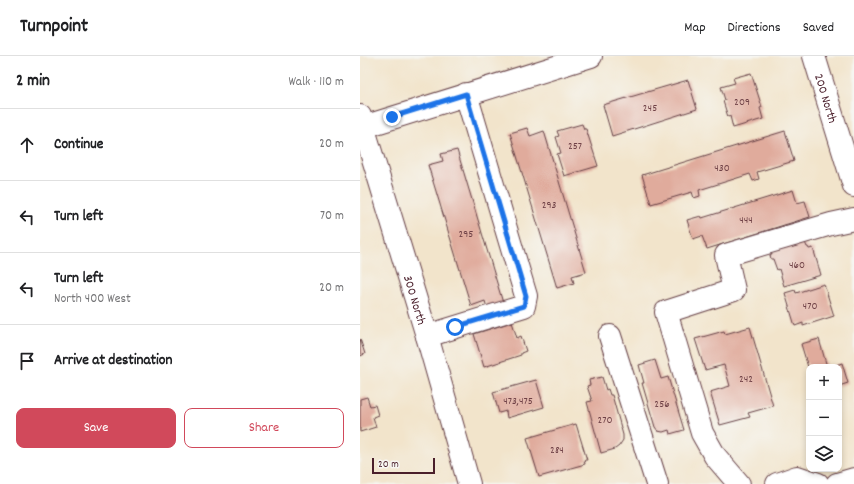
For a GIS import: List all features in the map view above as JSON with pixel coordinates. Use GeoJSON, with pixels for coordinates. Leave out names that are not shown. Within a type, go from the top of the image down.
{"type":"FeatureCollection","features":[{"type":"Feature","properties":{"kind":"street","name":"200 North"},"geometry":{"type":"LineString","coordinates":[[814,56],[854,186]]}},
{"type":"Feature","properties":{"kind":"street"},"geometry":{"type":"LineString","coordinates":[[361,123],[466,94],[578,58]]}},
{"type":"Feature","properties":{"kind":"street"},"geometry":{"type":"LineString","coordinates":[[427,336],[524,306],[526,296],[466,94]]}},
{"type":"Feature","properties":{"kind":"street","name":"300 North"},"geometry":{"type":"LineString","coordinates":[[361,123],[427,336],[469,484]]}},
{"type":"Feature","properties":{"kind":"street"},"geometry":{"type":"LineString","coordinates":[[739,484],[715,456],[702,434],[666,312],[734,290],[726,255],[831,224],[854,219]]}},
{"type":"Feature","properties":{"kind":"street"},"geometry":{"type":"LineString","coordinates":[[610,336],[657,484]]}},
{"type":"Feature","properties":{"kind":"street"},"geometry":{"type":"LineString","coordinates":[[777,484],[798,478],[818,484]]}},
{"type":"Feature","properties":{"kind":"street"},"geometry":{"type":"LineString","coordinates":[[837,484],[854,479]]}},
{"type":"Feature","properties":{"kind":"building"},"geometry":{"type":"Polygon","coordinates":[[[751,73],[762,107],[760,108],[763,119],[733,128],[730,116],[728,117],[723,101],[725,100],[721,87],[735,83],[733,78],[751,73]]]}},
{"type":"Feature","properties":{"kind":"building"},"geometry":{"type":"Polygon","coordinates":[[[688,80],[697,109],[612,136],[603,105],[688,80]]]}},
{"type":"Feature","properties":{"kind":"building"},"geometry":{"type":"Polygon","coordinates":[[[582,124],[584,129],[586,129],[598,166],[564,176],[557,154],[561,153],[556,137],[559,136],[557,131],[582,124]]]}},
{"type":"Feature","properties":{"kind":"building"},"geometry":{"type":"Polygon","coordinates":[[[527,128],[530,136],[544,131],[586,272],[572,276],[574,283],[557,288],[510,133],[527,128]]]}},
{"type":"Feature","properties":{"kind":"building"},"geometry":{"type":"Polygon","coordinates":[[[785,131],[794,161],[757,172],[759,179],[753,181],[750,174],[699,190],[700,196],[694,198],[692,192],[651,204],[642,175],[785,131]]]}},
{"type":"Feature","properties":{"kind":"building"},"geometry":{"type":"Polygon","coordinates":[[[457,150],[503,303],[487,308],[485,301],[471,306],[428,165],[443,161],[441,154],[457,150]]]}},
{"type":"Feature","properties":{"kind":"building"},"geometry":{"type":"Polygon","coordinates":[[[793,190],[797,203],[805,201],[810,217],[707,249],[702,236],[693,239],[687,220],[701,216],[702,218],[793,190]]]}},
{"type":"Feature","properties":{"kind":"building"},"geometry":{"type":"Polygon","coordinates":[[[804,240],[809,249],[813,248],[821,275],[784,286],[779,269],[777,270],[773,259],[771,259],[771,252],[804,240]]]}},
{"type":"Feature","properties":{"kind":"building"},"geometry":{"type":"Polygon","coordinates":[[[824,284],[834,316],[803,326],[803,323],[795,326],[785,293],[795,290],[796,293],[824,284]]]}},
{"type":"Feature","properties":{"kind":"building"},"geometry":{"type":"Polygon","coordinates":[[[512,322],[517,338],[521,336],[526,351],[521,353],[521,355],[484,367],[474,334],[512,322]]]}},
{"type":"Feature","properties":{"kind":"building"},"geometry":{"type":"Polygon","coordinates":[[[750,327],[773,406],[748,413],[750,417],[720,425],[710,392],[730,386],[724,365],[705,370],[695,339],[724,331],[725,334],[750,327]]]}},
{"type":"Feature","properties":{"kind":"building"},"geometry":{"type":"Polygon","coordinates":[[[360,339],[365,354],[360,356],[360,339]]]}},
{"type":"Feature","properties":{"kind":"building"},"geometry":{"type":"Polygon","coordinates":[[[819,339],[826,364],[807,364],[801,344],[819,339]]]}},
{"type":"Feature","properties":{"kind":"building"},"geometry":{"type":"Polygon","coordinates":[[[655,360],[661,379],[668,377],[684,430],[670,434],[669,430],[663,432],[658,431],[655,427],[642,383],[644,383],[639,365],[655,360]]]}},
{"type":"Feature","properties":{"kind":"building"},"geometry":{"type":"Polygon","coordinates":[[[842,363],[848,383],[842,385],[842,364],[839,364],[842,363]]]}},
{"type":"Feature","properties":{"kind":"building"},"geometry":{"type":"Polygon","coordinates":[[[602,377],[606,390],[608,389],[610,395],[612,395],[623,440],[615,449],[601,453],[587,402],[592,401],[587,386],[590,385],[589,380],[602,377]]]}},
{"type":"Feature","properties":{"kind":"building"},"geometry":{"type":"Polygon","coordinates":[[[536,380],[544,407],[507,418],[506,411],[499,413],[493,392],[536,380]]]}},
{"type":"Feature","properties":{"kind":"building"},"geometry":{"type":"Polygon","coordinates":[[[367,397],[370,406],[375,405],[378,415],[373,417],[376,427],[360,432],[360,399],[367,397]]]}},
{"type":"Feature","properties":{"kind":"building"},"geometry":{"type":"Polygon","coordinates":[[[576,424],[587,460],[584,460],[585,464],[539,477],[527,438],[576,424]]]}},
{"type":"Feature","properties":{"kind":"route"},"geometry":{"type":"LineString","coordinates":[[392,117],[466,94],[526,296],[524,306],[455,327]]}}]}
